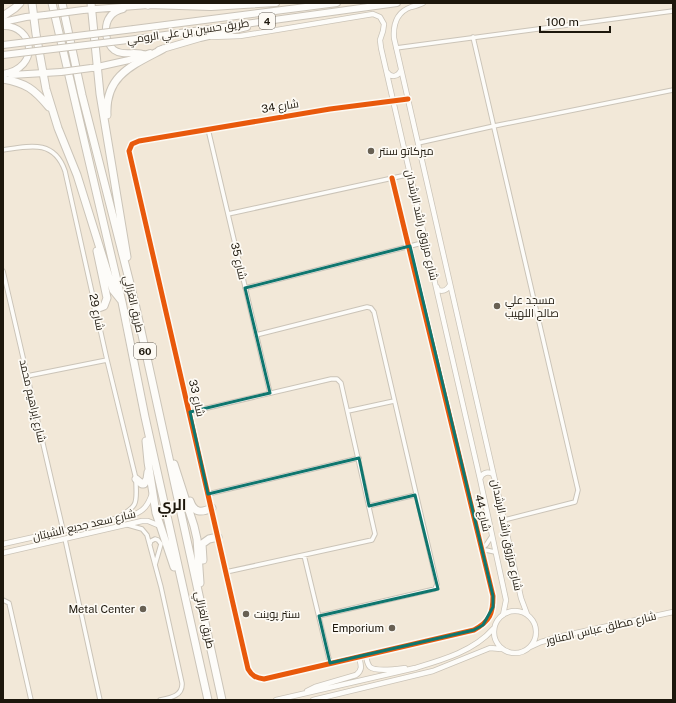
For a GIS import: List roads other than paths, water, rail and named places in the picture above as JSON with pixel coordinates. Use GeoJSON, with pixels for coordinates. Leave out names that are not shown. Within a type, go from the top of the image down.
{"type":"FeatureCollection","features":[{"type":"Feature","properties":{"kind":"highway"},"geometry":{"type":"LineString","coordinates":[[3,16],[20,3]]}},
{"type":"Feature","properties":{"kind":"highway"},"geometry":{"type":"LineString","coordinates":[[32,3],[43,73],[52,110],[77,175],[113,290],[122,302]]}},
{"type":"Feature","properties":{"kind":"highway","name":"طريق الغزالي"},"geometry":{"type":"LineString","coordinates":[[52,3],[122,302],[145,416],[208,700]]}},
{"type":"Feature","properties":{"kind":"highway","name":"طريق الغزالي"},"geometry":{"type":"LineString","coordinates":[[62,3],[82,95],[134,303],[222,700]]}},
{"type":"Feature","properties":{"kind":"highway"},"geometry":{"type":"LineString","coordinates":[[3,22],[34,16],[83,10],[91,6],[146,4],[211,7],[276,3]]}},
{"type":"Feature","properties":{"kind":"highway","name":"طريق حسين بن علي الرومي"},"geometry":{"type":"LineString","coordinates":[[3,45],[315,7],[337,3]]}},
{"type":"Feature","properties":{"kind":"highway","name":"طريق حسين بن علي الرومي"},"geometry":{"type":"LineString","coordinates":[[3,55],[136,39],[397,3]]}},
{"type":"Feature","properties":{"kind":"highway"},"geometry":{"type":"LineString","coordinates":[[145,55],[138,53],[124,54],[114,50],[108,42],[105,27],[108,18],[118,10],[124,8],[144,8],[146,4]]}},
{"type":"Feature","properties":{"kind":"highway"},"geometry":{"type":"LineString","coordinates":[[91,6],[94,67],[109,145],[134,303]]}},
{"type":"Feature","properties":{"kind":"highway"},"geometry":{"type":"LineString","coordinates":[[3,74],[61,72],[94,67],[129,60],[200,38],[287,18]]}},
{"type":"Feature","properties":{"kind":"highway"},"geometry":{"type":"LineString","coordinates":[[3,26],[20,31],[27,40],[29,51],[26,62],[21,67],[3,74]]}},
{"type":"Feature","properties":{"kind":"highway"},"geometry":{"type":"LineString","coordinates":[[109,145],[107,103],[112,86],[128,70],[163,49]]}},
{"type":"Feature","properties":{"kind":"highway"},"geometry":{"type":"LineString","coordinates":[[3,79],[18,82],[30,87],[52,110]]}},
{"type":"Feature","properties":{"kind":"highway"},"geometry":{"type":"LineString","coordinates":[[96,237],[98,262],[107,298],[104,306],[96,309]]}},
{"type":"Feature","properties":{"kind":"highway"},"geometry":{"type":"LineString","coordinates":[[145,416],[148,462],[156,513],[186,603]]}},
{"type":"Feature","properties":{"kind":"highway"},"geometry":{"type":"LineString","coordinates":[[164,437],[196,532],[200,578],[200,600]]}},
{"type":"Feature","properties":{"kind":"highway"},"geometry":{"type":"LineString","coordinates":[[136,479],[142,484],[146,482],[148,462]]}},
{"type":"Feature","properties":{"kind":"highway"},"geometry":{"type":"LineString","coordinates":[[179,479],[184,486],[192,508],[199,511],[212,508]]}},
{"type":"Feature","properties":{"kind":"highway"},"geometry":{"type":"LineString","coordinates":[[200,578],[203,569],[202,544],[209,539],[218,537]]}},
{"type":"Feature","properties":{"kind":"street","name":"شارع مرزوق راشد الرشدان"},"geometry":{"type":"LineString","coordinates":[[423,3],[410,7],[400,14],[394,26],[394,38],[521,598],[527,614]]}},
{"type":"Feature","properties":{"kind":"street"},"geometry":{"type":"LineString","coordinates":[[396,48],[673,11]]}},
{"type":"Feature","properties":{"kind":"street","name":"شارع مرزوق راشد الرشدان"},"geometry":{"type":"LineString","coordinates":[[200,38],[240,36],[373,14],[383,20],[384,24],[380,42],[386,72],[411,174],[480,479],[506,600],[503,614]]}},
{"type":"Feature","properties":{"kind":"street"},"geometry":{"type":"LineString","coordinates":[[382,34],[388,33],[394,38]]}},
{"type":"Feature","properties":{"kind":"street"},"geometry":{"type":"LineString","coordinates":[[473,37],[578,490],[575,502],[504,520]]}},
{"type":"Feature","properties":{"kind":"street"},"geometry":{"type":"LineString","coordinates":[[386,72],[394,76],[401,70]]}},
{"type":"Feature","properties":{"kind":"street"},"geometry":{"type":"LineString","coordinates":[[418,143],[673,90]]}},
{"type":"Feature","properties":{"kind":"street","name":"شارع 34"},"geometry":{"type":"LineString","coordinates":[[157,138],[330,109],[408,99]]}},
{"type":"Feature","properties":{"kind":"street","name":"شارع 35"},"geometry":{"type":"LineString","coordinates":[[208,129],[270,393]]}},
{"type":"Feature","properties":{"kind":"street","name":"شارع 33"},"geometry":{"type":"LineString","coordinates":[[157,138],[136,142],[130,147],[129,154],[190,412],[248,669],[254,677],[258,678]]}},
{"type":"Feature","properties":{"kind":"street","name":"شارع 29"},"geometry":{"type":"LineString","coordinates":[[3,150],[38,146],[53,152],[63,164],[107,360],[136,479],[135,505],[131,510],[117,518]]}},
{"type":"Feature","properties":{"kind":"street"},"geometry":{"type":"LineString","coordinates":[[228,214],[411,174]]}},
{"type":"Feature","properties":{"kind":"street","name":"شارع 44"},"geometry":{"type":"LineString","coordinates":[[258,678],[264,679],[474,630],[483,625],[490,617],[493,607],[493,596],[410,246],[392,178]]}},
{"type":"Feature","properties":{"kind":"street"},"geometry":{"type":"LineString","coordinates":[[245,288],[426,242]]}},
{"type":"Feature","properties":{"kind":"street","name":"شارع إبراهيم محمد"},"geometry":{"type":"LineString","coordinates":[[3,271],[63,530]]}},
{"type":"Feature","properties":{"kind":"street"},"geometry":{"type":"LineString","coordinates":[[436,287],[438,290],[445,291],[450,285]]}},
{"type":"Feature","properties":{"kind":"street"},"geometry":{"type":"LineString","coordinates":[[256,335],[367,306],[374,312],[436,584],[435,589],[319,616]]}},
{"type":"Feature","properties":{"kind":"street"},"geometry":{"type":"LineString","coordinates":[[27,376],[107,360]]}},
{"type":"Feature","properties":{"kind":"street"},"geometry":{"type":"LineString","coordinates":[[190,412],[331,379],[337,379],[341,383],[359,458],[375,534],[372,540],[226,572]]}},
{"type":"Feature","properties":{"kind":"street"},"geometry":{"type":"LineString","coordinates":[[348,411],[394,401]]}},
{"type":"Feature","properties":{"kind":"street"},"geometry":{"type":"LineString","coordinates":[[208,494],[359,458]]}},
{"type":"Feature","properties":{"kind":"street"},"geometry":{"type":"LineString","coordinates":[[480,479],[486,472],[493,474],[494,477]]}},
{"type":"Feature","properties":{"kind":"street","name":"شارع سعد جديع الشيتان"},"geometry":{"type":"LineString","coordinates":[[3,544],[137,514],[148,505],[153,491]]}},
{"type":"Feature","properties":{"kind":"street"},"geometry":{"type":"LineString","coordinates":[[369,506],[415,495]]}},
{"type":"Feature","properties":{"kind":"street","name":"شارع سعد جديع الشيتان"},"geometry":{"type":"LineString","coordinates":[[3,553],[148,521],[160,526]]}},
{"type":"Feature","properties":{"kind":"street"},"geometry":{"type":"LineString","coordinates":[[94,523],[91,526],[91,529],[96,532]]}},
{"type":"Feature","properties":{"kind":"street"},"geometry":{"type":"LineString","coordinates":[[125,525],[142,529],[147,535],[161,587],[182,687],[176,696],[160,700]]}},
{"type":"Feature","properties":{"kind":"street"},"geometry":{"type":"LineString","coordinates":[[74,528],[78,529],[79,532],[75,537]]}},
{"type":"Feature","properties":{"kind":"street","name":"شارع 44"},"geometry":{"type":"LineString","coordinates":[[481,549],[486,545],[492,536]]}},
{"type":"Feature","properties":{"kind":"street"},"geometry":{"type":"LineString","coordinates":[[64,539],[100,700]]}},
{"type":"Feature","properties":{"kind":"street"},"geometry":{"type":"LineString","coordinates":[[150,545],[151,541],[155,539],[161,544],[155,566]]}},
{"type":"Feature","properties":{"kind":"street","name":"شارع 44"},"geometry":{"type":"LineString","coordinates":[[481,549],[495,552]]}},
{"type":"Feature","properties":{"kind":"street"},"geometry":{"type":"LineString","coordinates":[[304,555],[330,663]]}},
{"type":"Feature","properties":{"kind":"street"},"geometry":{"type":"LineString","coordinates":[[3,600],[9,603],[31,700]]}},
{"type":"Feature","properties":{"kind":"street"},"geometry":{"type":"LineString","coordinates":[[313,700],[433,671],[490,648],[501,649],[506,652],[516,654],[521,653],[530,647],[536,636],[535,624],[527,614],[515,611],[503,614],[495,623],[495,640],[501,649]]}},
{"type":"Feature","properties":{"kind":"street","name":"شارع مطلق عباس المناور"},"geometry":{"type":"LineString","coordinates":[[530,647],[562,636],[673,612]]}},
{"type":"Feature","properties":{"kind":"street"},"geometry":{"type":"LineString","coordinates":[[276,700],[415,668],[475,644],[494,629]]}},
{"type":"Feature","properties":{"kind":"street"},"geometry":{"type":"LineString","coordinates":[[366,656],[369,666],[372,669],[415,668]]}},
{"type":"Feature","properties":{"kind":"street"},"geometry":{"type":"LineString","coordinates":[[298,695],[315,687],[356,675],[362,668],[359,657]]}},
{"type":"Feature","properties":{"kind":"place","name":"ميركاتو سنتر"},"geometry":{"type":"Point","coordinates":[371,151]}},
{"type":"Feature","properties":{"kind":"place","name":"مسجد علي صالح اللهيب"},"geometry":{"type":"Point","coordinates":[497,306]}},
{"type":"Feature","properties":{"kind":"place","name":"Metal Center"},"geometry":{"type":"Point","coordinates":[143,609]}},
{"type":"Feature","properties":{"kind":"place","name":"سنتر پوينت"},"geometry":{"type":"Point","coordinates":[246,614]}},
{"type":"Feature","properties":{"kind":"place","name":"Emporium"},"geometry":{"type":"Point","coordinates":[392,628]}},
{"type":"Feature","properties":{"kind":"district","name":"الري"},"geometry":{"type":"Point","coordinates":[172,505]}}]}
